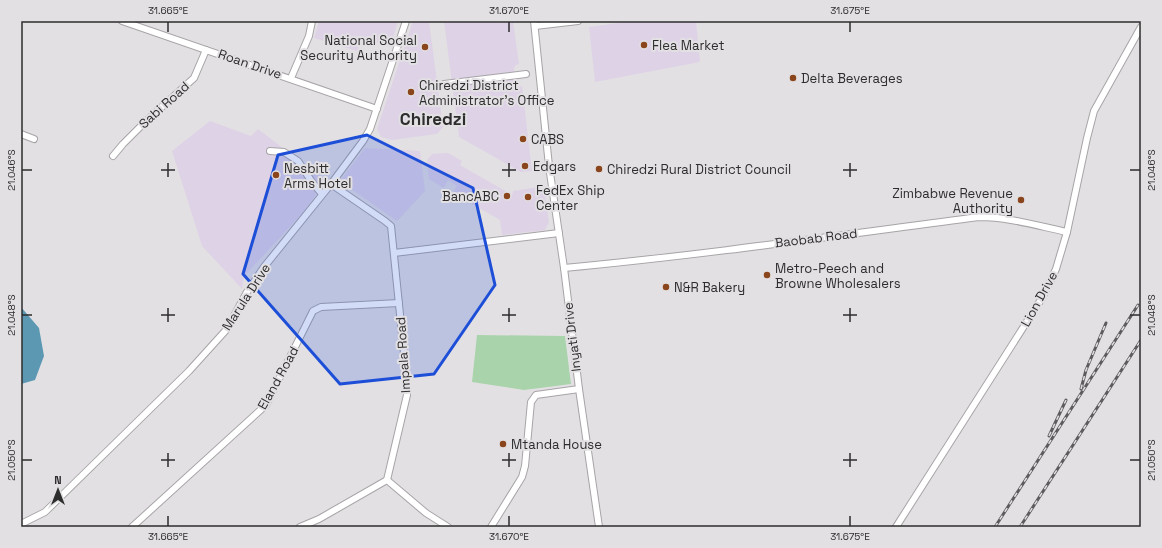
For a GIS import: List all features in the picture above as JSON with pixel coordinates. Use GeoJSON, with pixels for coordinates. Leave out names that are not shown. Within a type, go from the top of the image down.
{"type":"FeatureCollection","features":[{"type":"Feature","properties":{"kind":"street","name":"Roan Drive"},"geometry":{"type":"LineString","coordinates":[[122,21],[377,108]]}},
{"type":"Feature","properties":{"kind":"street"},"geometry":{"type":"LineString","coordinates":[[291,78],[309,36],[312,21]]}},
{"type":"Feature","properties":{"kind":"street","name":"Marula Drive"},"geometry":{"type":"LineString","coordinates":[[21,524],[45,512],[189,371],[227,329],[247,292],[264,267],[331,184],[363,141],[370,129],[406,21]]}},
{"type":"Feature","properties":{"kind":"street"},"geometry":{"type":"LineString","coordinates":[[534,24],[578,21]]}},
{"type":"Feature","properties":{"kind":"street","name":"Inyati Drive"},"geometry":{"type":"LineString","coordinates":[[534,24],[578,389],[599,527]]}},
{"type":"Feature","properties":{"kind":"street","name":"Lion Drive"},"geometry":{"type":"LineString","coordinates":[[896,527],[1042,298],[1056,269],[1067,232],[1094,111],[1141,27]]}},
{"type":"Feature","properties":{"kind":"street","name":"Sabi Road"},"geometry":{"type":"LineString","coordinates":[[113,156],[135,132],[194,78],[206,50]]}},
{"type":"Feature","properties":{"kind":"street"},"geometry":{"type":"LineString","coordinates":[[444,84],[526,74]]}},
{"type":"Feature","properties":{"kind":"street"},"geometry":{"type":"LineString","coordinates":[[21,134],[34,139]]}},
{"type":"Feature","properties":{"kind":"street"},"geometry":{"type":"LineString","coordinates":[[270,151],[284,152],[298,160],[312,182],[322,194]]}},
{"type":"Feature","properties":{"kind":"street","name":"Impala Road"},"geometry":{"type":"LineString","coordinates":[[331,184],[391,226],[408,383],[407,395],[386,480]]}},
{"type":"Feature","properties":{"kind":"street","name":"Baobab Road"},"geometry":{"type":"LineString","coordinates":[[564,268],[736,249],[979,217],[992,217],[1011,220],[1067,232]]}},
{"type":"Feature","properties":{"kind":"street"},"geometry":{"type":"LineString","coordinates":[[394,253],[559,233]]}},
{"type":"Feature","properties":{"kind":"street","name":"Eland Road"},"geometry":{"type":"LineString","coordinates":[[132,527],[266,405],[313,311],[321,307],[399,303]]}},
{"type":"Feature","properties":{"kind":"street"},"geometry":{"type":"LineString","coordinates":[[491,527],[522,477],[525,466],[531,402],[536,395],[578,389]]}},
{"type":"Feature","properties":{"kind":"street"},"geometry":{"type":"LineString","coordinates":[[300,527],[319,519],[386,480],[426,513],[448,527]]}},
{"type":"Feature","properties":{"kind":"highlighted area"},"geometry":{"type":"Polygon","coordinates":[[[367,135],[473,188],[495,285],[434,374],[340,384],[243,274],[278,155],[367,135]]]}},
{"type":"Feature","properties":{"kind":"shaded area"},"geometry":{"type":"Polygon","coordinates":[[[319,21],[398,21],[390,47],[362,38],[357,51],[314,38],[319,21]]]}},
{"type":"Feature","properties":{"kind":"shaded area"},"geometry":{"type":"Polygon","coordinates":[[[413,21],[429,21],[443,127],[437,134],[392,140],[381,137],[377,129],[413,21]]]}},
{"type":"Feature","properties":{"kind":"shaded area"},"geometry":{"type":"Polygon","coordinates":[[[444,21],[496,21],[497,23],[513,21],[519,64],[514,68],[516,84],[519,87],[522,86],[532,171],[521,172],[459,137],[444,21]]]}},
{"type":"Feature","properties":{"kind":"shaded area","name":"Flea Market"},"geometry":{"type":"Polygon","coordinates":[[[633,21],[696,21],[700,62],[595,82],[589,27],[633,21]]]}},
{"type":"Feature","properties":{"kind":"shaded area"},"geometry":{"type":"Polygon","coordinates":[[[210,121],[251,136],[258,129],[326,181],[301,215],[244,276],[242,289],[202,246],[172,151],[210,121]]]}},
{"type":"Feature","properties":{"kind":"shaded area"},"geometry":{"type":"Polygon","coordinates":[[[365,148],[420,151],[425,191],[397,221],[340,181],[365,148]]]}},
{"type":"Feature","properties":{"kind":"shaded area"},"geometry":{"type":"Polygon","coordinates":[[[448,153],[462,161],[460,165],[512,195],[513,191],[538,187],[545,194],[549,222],[545,230],[502,235],[500,220],[453,193],[457,186],[448,180],[444,188],[429,179],[427,160],[432,154],[448,153]]]}},
{"type":"Feature","properties":{"kind":"green space"},"geometry":{"type":"Polygon","coordinates":[[[477,335],[565,336],[571,384],[524,390],[472,382],[477,335]]]}},
{"type":"Feature","properties":{"kind":"water"},"geometry":{"type":"Polygon","coordinates":[[[21,307],[39,328],[44,356],[35,380],[21,384],[21,307]]]}},
{"type":"Feature","properties":{"kind":"railway"},"geometry":{"type":"LineString","coordinates":[[995,527],[1138,305]]}},
{"type":"Feature","properties":{"kind":"railway"},"geometry":{"type":"LineString","coordinates":[[1081,389],[1086,370],[1106,323]]}},
{"type":"Feature","properties":{"kind":"railway"},"geometry":{"type":"LineString","coordinates":[[1020,527],[1141,340]]}},
{"type":"Feature","properties":{"kind":"railway"},"geometry":{"type":"LineString","coordinates":[[1049,436],[1066,400]]}},
{"type":"Feature","properties":{"kind":"place","name":"Flea Market"},"geometry":{"type":"Point","coordinates":[644,45]}},
{"type":"Feature","properties":{"kind":"place","name":"National Social Security Authority"},"geometry":{"type":"Point","coordinates":[425,47]}},
{"type":"Feature","properties":{"kind":"place","name":"Delta Beverages"},"geometry":{"type":"Point","coordinates":[793,78]}},
{"type":"Feature","properties":{"kind":"place","name":"Chiredzi District Administrator's Office"},"geometry":{"type":"Point","coordinates":[411,92]}},
{"type":"Feature","properties":{"kind":"place","name":"CABS"},"geometry":{"type":"Point","coordinates":[523,139]}},
{"type":"Feature","properties":{"kind":"place","name":"Edgars"},"geometry":{"type":"Point","coordinates":[525,166]}},
{"type":"Feature","properties":{"kind":"place","name":"Chiredzi Rural District Council"},"geometry":{"type":"Point","coordinates":[599,169]}},
{"type":"Feature","properties":{"kind":"place","name":"Nesbitt Arms Hotel"},"geometry":{"type":"Point","coordinates":[276,175]}},
{"type":"Feature","properties":{"kind":"place","name":"BancABC"},"geometry":{"type":"Point","coordinates":[507,196]}},
{"type":"Feature","properties":{"kind":"place","name":"FedEx Ship Center"},"geometry":{"type":"Point","coordinates":[528,197]}},
{"type":"Feature","properties":{"kind":"place","name":"Zimbabwe Revenue Authority"},"geometry":{"type":"Point","coordinates":[1021,200]}},
{"type":"Feature","properties":{"kind":"place","name":"Metro-Peech and Browne Wholesalers"},"geometry":{"type":"Point","coordinates":[767,275]}},
{"type":"Feature","properties":{"kind":"place","name":"N&R Bakery"},"geometry":{"type":"Point","coordinates":[666,287]}},
{"type":"Feature","properties":{"kind":"place","name":"Mtanda House"},"geometry":{"type":"Point","coordinates":[503,444]}},
{"type":"Feature","properties":{"kind":"district","name":"Chiredzi"},"geometry":{"type":"Point","coordinates":[433,119]}}]}
